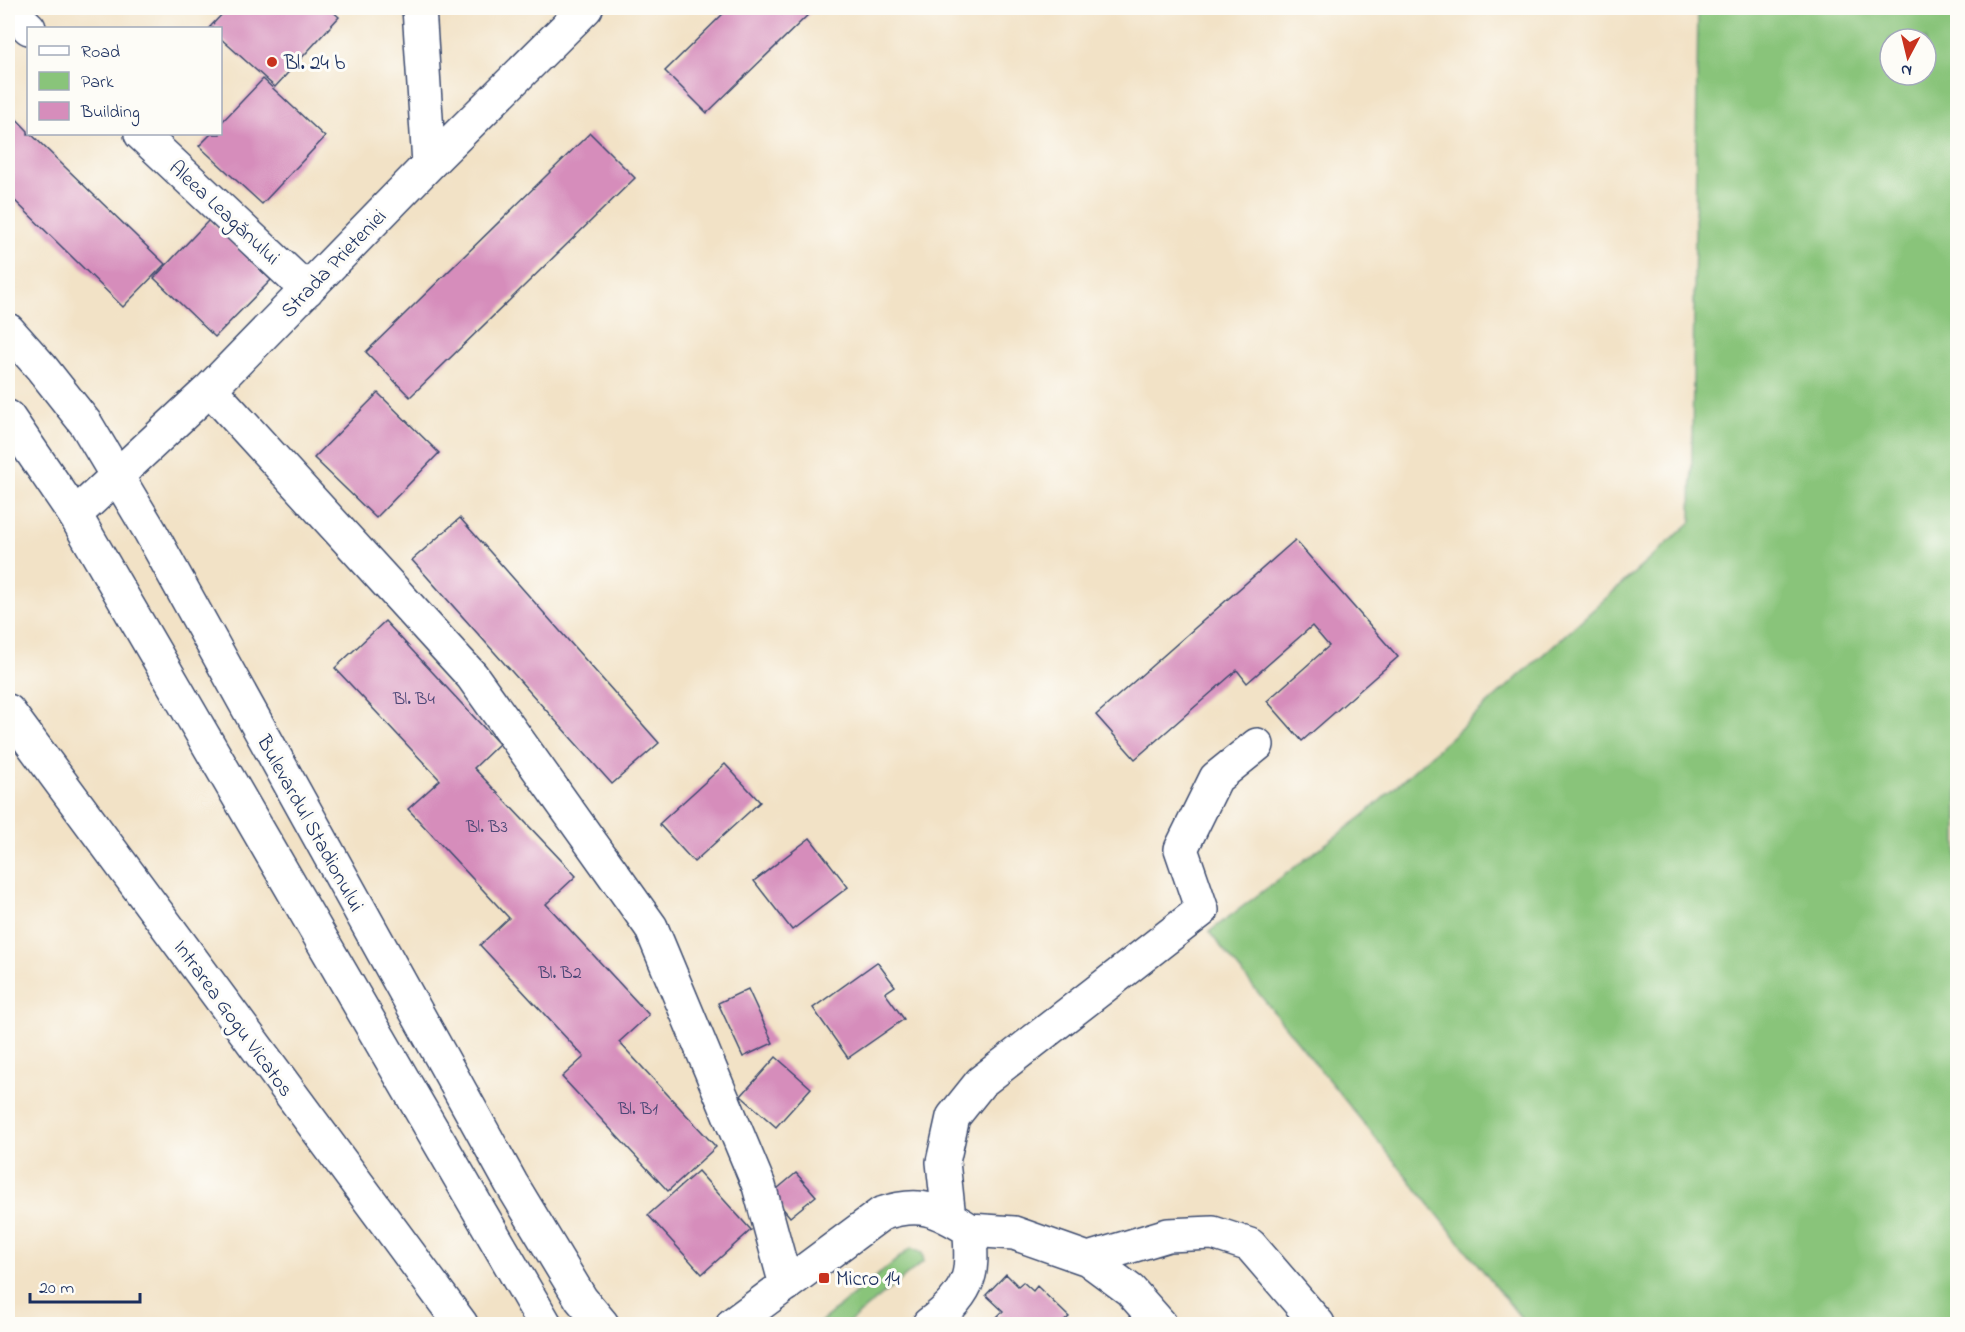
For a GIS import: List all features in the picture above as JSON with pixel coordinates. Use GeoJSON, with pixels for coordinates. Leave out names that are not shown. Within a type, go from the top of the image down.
{"type":"FeatureCollection","features":[{"type":"Feature","properties":{"kind":"main road"},"geometry":{"type":"LineString","coordinates":[[8,8],[28,27]]}},
{"type":"Feature","properties":{"kind":"main road"},"geometry":{"type":"LineString","coordinates":[[419,8],[429,164]]}},
{"type":"Feature","properties":{"kind":"main road","name":"Strada Prieteniei"},"geometry":{"type":"LineString","coordinates":[[75,515],[210,389],[429,164],[586,8]]}},
{"type":"Feature","properties":{"kind":"main road","name":"Aleea Leagănului"},"geometry":{"type":"LineString","coordinates":[[142,135],[307,290]]}},
{"type":"Feature","properties":{"kind":"main road","name":"Bulevardul Stadionului"},"geometry":{"type":"LineString","coordinates":[[8,330],[86,424],[150,531],[512,1183],[581,1299],[602,1324]]}},
{"type":"Feature","properties":{"kind":"main road"},"geometry":{"type":"LineString","coordinates":[[210,389],[472,676],[651,927],[759,1186],[786,1285]]}},
{"type":"Feature","properties":{"kind":"main road"},"geometry":{"type":"LineString","coordinates":[[8,417],[75,515],[545,1324]]}},
{"type":"Feature","properties":{"kind":"main road","name":"Intrarea Gogu Vicatos"},"geometry":{"type":"LineString","coordinates":[[8,711],[461,1324]]}},
{"type":"Feature","properties":{"kind":"main road"},"geometry":{"type":"LineString","coordinates":[[929,1324],[941,1315],[957,1297],[969,1277],[971,1252],[959,1224],[943,1162],[953,1117],[981,1082],[1202,910],[1180,849],[1216,778],[1257,745]]}},
{"type":"Feature","properties":{"kind":"main road"},"geometry":{"type":"LineString","coordinates":[[733,1324],[881,1214],[902,1207],[927,1208],[959,1224],[1014,1233],[1088,1259],[1130,1290],[1160,1324]]}},
{"type":"Feature","properties":{"kind":"main road"},"geometry":{"type":"LineString","coordinates":[[1088,1259],[1168,1235],[1213,1233],[1250,1245],[1318,1324]]}},
{"type":"Feature","properties":{"kind":"green space"},"geometry":{"type":"Polygon","coordinates":[[[1698,8],[1957,8],[1957,1324],[1526,1324],[1209,932],[1364,815],[1691,522],[1698,8]]]}},
{"type":"Feature","properties":{"kind":"green space"},"geometry":{"type":"Polygon","coordinates":[[[911,1248],[922,1253],[924,1261],[847,1324],[818,1324],[911,1248]]]}},
{"type":"Feature","properties":{"kind":"building","name":"Bl. 24 b"},"geometry":{"type":"Polygon","coordinates":[[[228,8],[329,8],[339,17],[275,87],[222,40],[222,27],[210,27],[228,8]]]}},
{"type":"Feature","properties":{"kind":"building"},"geometry":{"type":"Polygon","coordinates":[[[729,8],[815,8],[707,113],[665,71],[729,8]]]}},
{"type":"Feature","properties":{"kind":"building"},"geometry":{"type":"Polygon","coordinates":[[[263,79],[325,137],[262,204],[199,146],[210,135],[222,135],[222,122],[263,79]]]}},
{"type":"Feature","properties":{"kind":"building"},"geometry":{"type":"Polygon","coordinates":[[[8,110],[27,130],[27,135],[32,135],[165,264],[123,307],[8,194],[8,110]]]}},
{"type":"Feature","properties":{"kind":"building"},"geometry":{"type":"Polygon","coordinates":[[[590,133],[635,178],[410,397],[366,352],[590,133]]]}},
{"type":"Feature","properties":{"kind":"building"},"geometry":{"type":"Polygon","coordinates":[[[209,220],[271,280],[215,337],[154,278],[209,220]]]}},
{"type":"Feature","properties":{"kind":"building"},"geometry":{"type":"Polygon","coordinates":[[[378,393],[439,453],[376,518],[314,458],[378,393]]]}},
{"type":"Feature","properties":{"kind":"building"},"geometry":{"type":"Polygon","coordinates":[[[460,518],[659,743],[612,784],[412,560],[460,518]]]}},
{"type":"Feature","properties":{"kind":"building"},"geometry":{"type":"Polygon","coordinates":[[[1295,540],[1398,657],[1302,741],[1267,701],[1329,646],[1312,626],[1247,683],[1237,670],[1135,759],[1096,715],[1295,540]]]}},
{"type":"Feature","properties":{"kind":"building"},"geometry":{"type":"Polygon","coordinates":[[[385,621],[499,744],[474,768],[576,876],[546,904],[649,1015],[619,1042],[716,1147],[668,1191],[562,1077],[584,1057],[480,945],[509,918],[408,809],[440,780],[335,668],[385,621]]]}},
{"type":"Feature","properties":{"kind":"building"},"geometry":{"type":"Polygon","coordinates":[[[725,764],[760,802],[694,862],[659,824],[725,764]]]}},
{"type":"Feature","properties":{"kind":"building"},"geometry":{"type":"Polygon","coordinates":[[[810,838],[848,887],[792,930],[754,881],[810,838]]]}},
{"type":"Feature","properties":{"kind":"building"},"geometry":{"type":"Polygon","coordinates":[[[877,962],[895,986],[885,993],[904,1019],[848,1058],[813,1008],[877,962]]]}},
{"type":"Feature","properties":{"kind":"building"},"geometry":{"type":"Polygon","coordinates":[[[748,989],[773,1043],[743,1057],[718,1003],[748,989]]]}},
{"type":"Feature","properties":{"kind":"building"},"geometry":{"type":"Polygon","coordinates":[[[776,1057],[811,1088],[776,1127],[741,1096],[776,1057]]]}},
{"type":"Feature","properties":{"kind":"building"},"geometry":{"type":"Polygon","coordinates":[[[698,1171],[751,1230],[702,1274],[648,1215],[698,1171]]]}},
{"type":"Feature","properties":{"kind":"building"},"geometry":{"type":"Polygon","coordinates":[[[796,1173],[816,1196],[790,1217],[771,1194],[796,1173]]]}},
{"type":"Feature","properties":{"kind":"building"},"geometry":{"type":"Polygon","coordinates":[[[1006,1274],[1018,1286],[1023,1282],[1033,1291],[1037,1286],[1069,1317],[1061,1324],[990,1324],[1003,1311],[986,1295],[1006,1274]]]}},
{"type":"Feature","properties":{"kind":"place","name":"Bl. 24 b"},"geometry":{"type":"Point","coordinates":[272,62]}},
{"type":"Feature","properties":{"kind":"place","name":"Micro 14"},"geometry":{"type":"Point","coordinates":[824,1278]}}]}
